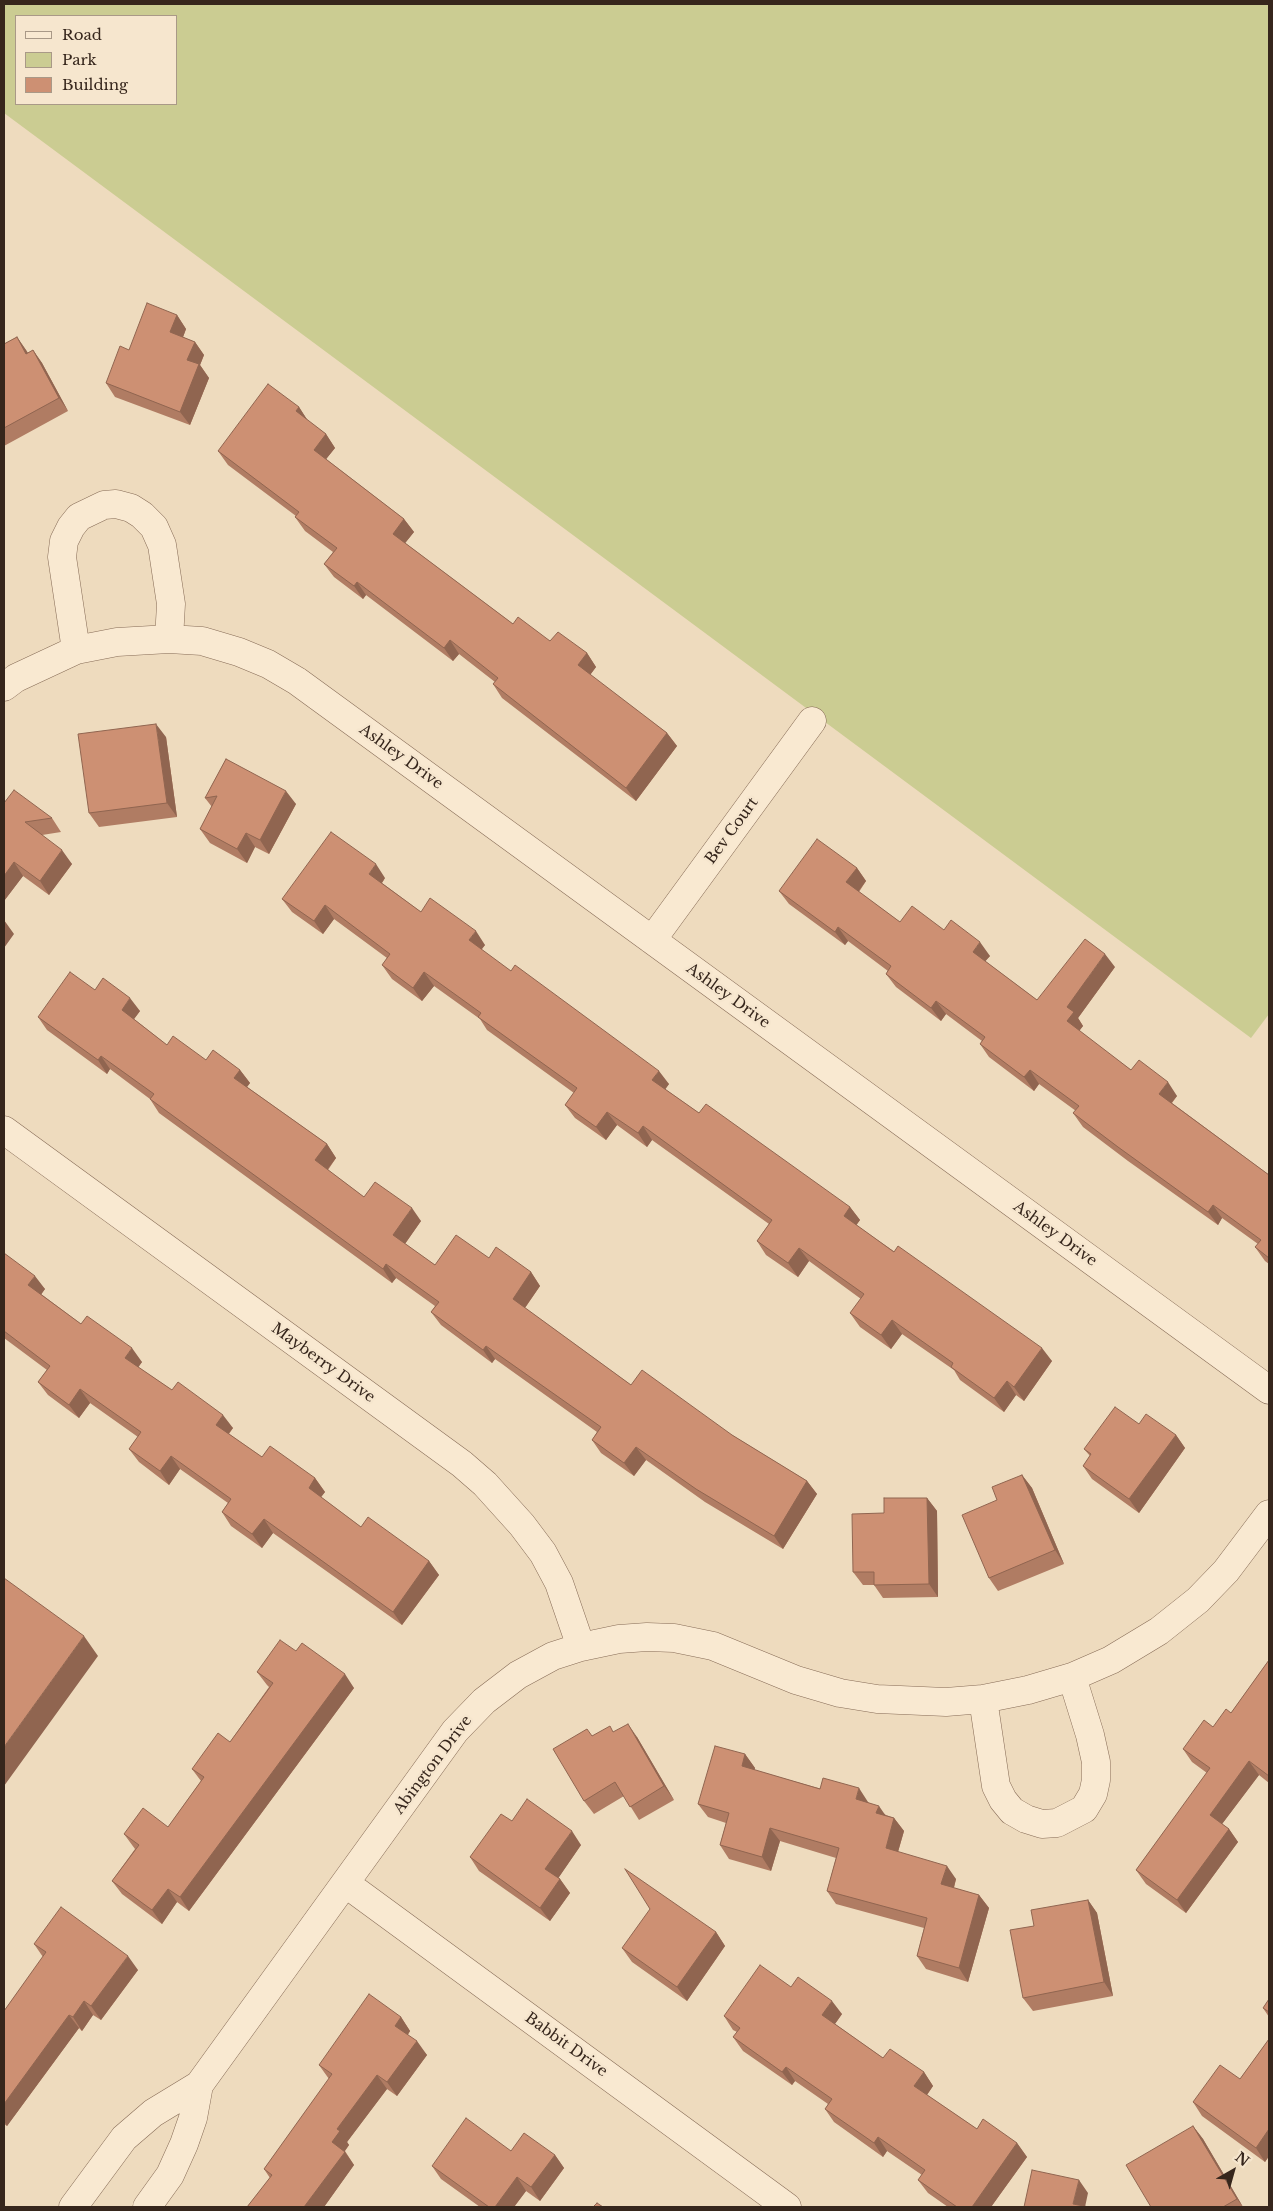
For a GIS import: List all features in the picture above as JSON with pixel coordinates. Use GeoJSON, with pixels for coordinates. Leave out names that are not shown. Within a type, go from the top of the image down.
{"type":"FeatureCollection","features":[{"type":"Feature","properties":{"kind":"street"},"geometry":{"type":"LineString","coordinates":[[76,650],[62,557],[64,541],[70,527],[79,517],[104,506],[116,504],[131,508],[142,514],[154,527],[162,546],[171,604],[169,638]]}},
{"type":"Feature","properties":{"kind":"street","name":"Ashley Drive"},"geometry":{"type":"LineString","coordinates":[[4,687],[16,678],[76,650],[117,642],[169,638],[202,642],[239,652],[268,664],[297,681],[1269,1390]]}},
{"type":"Feature","properties":{"kind":"street","name":"Bev Court"},"geometry":{"type":"LineString","coordinates":[[652,940],[812,721]]}},
{"type":"Feature","properties":{"kind":"street","name":"Mayberry Drive"},"geometry":{"type":"LineString","coordinates":[[4,1130],[462,1464],[485,1484],[522,1525],[542,1553],[559,1583],[581,1647]]}},
{"type":"Feature","properties":{"kind":"street","name":"Abington Drive"},"geometry":{"type":"LineString","coordinates":[[73,2207],[124,2138],[152,2113],[199,2085],[455,1731],[484,1700],[518,1675],[553,1656],[581,1647],[619,1639],[674,1638],[713,1646],[796,1680],[840,1692],[877,1699],[946,1702],[983,1700],[1028,1690],[1072,1677],[1111,1660],[1159,1631],[1198,1600],[1226,1571],[1269,1514]]}},
{"type":"Feature","properties":{"kind":"street"},"geometry":{"type":"LineString","coordinates":[[983,1700],[996,1786],[1003,1800],[1012,1811],[1026,1820],[1042,1824],[1057,1822],[1084,1809],[1093,1794],[1096,1780],[1096,1762],[1092,1744],[1072,1677]]}},
{"type":"Feature","properties":{"kind":"street","name":"Babbit Drive"},"geometry":{"type":"LineString","coordinates":[[345,1883],[787,2207]]}},
{"type":"Feature","properties":{"kind":"street","name":"Abington Drive"},"geometry":{"type":"LineString","coordinates":[[147,2207],[170,2175],[184,2144],[193,2118],[199,2085]]}},
{"type":"Feature","properties":{"kind":"green space"},"geometry":{"type":"Polygon","coordinates":[[[4,4],[1269,4],[1269,1014],[1251,1038],[4,113],[4,4]]]}},
{"type":"Feature","properties":{"kind":"building"},"geometry":{"type":"Polygon","coordinates":[[[147,303],[177,315],[170,332],[195,342],[187,360],[199,364],[180,412],[106,383],[120,346],[129,350],[147,303]]]}},
{"type":"Feature","properties":{"kind":"building"},"geometry":{"type":"Polygon","coordinates":[[[17,337],[26,354],[33,350],[59,398],[4,428],[4,344],[17,337]]]}},
{"type":"Feature","properties":{"kind":"building"},"geometry":{"type":"Polygon","coordinates":[[[268,384],[299,407],[296,411],[326,434],[314,450],[404,519],[393,534],[513,624],[518,617],[550,641],[558,632],[587,653],[578,665],[667,733],[626,788],[493,684],[498,678],[450,640],[444,648],[357,582],[354,586],[324,564],[337,548],[295,517],[299,512],[218,451],[268,384]]]}},
{"type":"Feature","properties":{"kind":"building"},"geometry":{"type":"Polygon","coordinates":[[[156,724],[167,803],[89,813],[78,734],[156,724]]]}},
{"type":"Feature","properties":{"kind":"building"},"geometry":{"type":"Polygon","coordinates":[[[226,759],[286,791],[260,840],[246,833],[237,849],[200,829],[217,796],[205,798],[226,759]]]}},
{"type":"Feature","properties":{"kind":"building"},"geometry":{"type":"Polygon","coordinates":[[[14,790],[52,818],[25,822],[62,850],[40,881],[14,862],[4,876],[4,803],[14,790]]]}},
{"type":"Feature","properties":{"kind":"building"},"geometry":{"type":"Polygon","coordinates":[[[331,832],[376,864],[369,874],[421,912],[430,898],[476,931],[469,940],[511,971],[515,965],[659,1071],[652,1080],[699,1113],[706,1104],[850,1207],[844,1216],[894,1252],[898,1246],[1042,1348],[1014,1387],[1007,1381],[994,1398],[951,1367],[953,1363],[892,1320],[881,1335],[850,1313],[864,1294],[799,1248],[788,1263],[757,1241],[772,1220],[643,1126],[638,1133],[607,1112],[596,1127],[565,1105],[577,1088],[478,1017],[481,1013],[424,972],[413,988],[382,965],[390,954],[325,905],[314,921],[282,899],[331,832]]]}},
{"type":"Feature","properties":{"kind":"building"},"geometry":{"type":"Polygon","coordinates":[[[817,839],[857,868],[846,882],[900,922],[912,906],[944,930],[951,920],[980,942],[973,952],[1037,1000],[1085,939],[1105,954],[1067,1007],[1074,1012],[1067,1021],[1131,1070],[1139,1060],[1168,1082],[1159,1094],[1269,1175],[1269,1258],[1255,1247],[1261,1240],[1213,1205],[1208,1212],[1118,1147],[1073,1113],[1079,1106],[1030,1070],[1024,1077],[980,1044],[985,1037],[936,1001],[931,1008],[886,974],[891,966],[838,927],[835,932],[779,891],[817,839]]]}},
{"type":"Feature","properties":{"kind":"building"},"geometry":{"type":"Polygon","coordinates":[[[70,972],[95,990],[103,978],[130,998],[122,1010],[167,1045],[173,1036],[206,1060],[213,1050],[240,1070],[234,1078],[327,1144],[315,1160],[364,1197],[375,1182],[412,1208],[393,1235],[435,1265],[456,1235],[489,1258],[496,1247],[531,1272],[513,1299],[631,1385],[642,1370],[732,1435],[807,1481],[774,1536],[696,1489],[636,1447],[624,1463],[592,1440],[601,1427],[486,1346],[483,1350],[431,1312],[439,1302],[386,1264],[383,1269],[150,1099],[154,1094],[101,1056],[98,1060],[38,1017],[70,972]]]}},
{"type":"Feature","properties":{"kind":"building"},"geometry":{"type":"Polygon","coordinates":[[[4,1253],[35,1276],[28,1285],[81,1324],[87,1316],[132,1348],[125,1358],[172,1390],[178,1382],[223,1415],[216,1425],[262,1457],[270,1446],[315,1478],[309,1488],[361,1527],[368,1517],[429,1561],[393,1612],[264,1519],[252,1534],[222,1512],[231,1499],[171,1456],[160,1471],[129,1449],[141,1432],[80,1389],[69,1405],[38,1382],[50,1366],[4,1331],[4,1253]]]}},
{"type":"Feature","properties":{"kind":"building"},"geometry":{"type":"Polygon","coordinates":[[[1115,1407],[1139,1424],[1146,1414],[1176,1435],[1129,1499],[1083,1466],[1091,1454],[1084,1449],[1115,1407]]]}},
{"type":"Feature","properties":{"kind":"building"},"geometry":{"type":"Polygon","coordinates":[[[1022,1475],[1055,1550],[989,1578],[962,1515],[997,1500],[992,1487],[1022,1475]]]}},
{"type":"Feature","properties":{"kind":"building"},"geometry":{"type":"Polygon","coordinates":[[[884,1498],[927,1498],[929,1584],[874,1585],[874,1572],[853,1572],[852,1514],[884,1513],[884,1498]]]}},
{"type":"Feature","properties":{"kind":"building"},"geometry":{"type":"Polygon","coordinates":[[[4,1578],[84,1636],[4,1747],[4,1578]]]}},
{"type":"Feature","properties":{"kind":"building"},"geometry":{"type":"Polygon","coordinates":[[[280,1640],[296,1651],[302,1643],[345,1674],[180,1897],[168,1889],[152,1910],[112,1881],[139,1845],[124,1834],[143,1808],[168,1827],[204,1777],[192,1769],[218,1733],[230,1742],[273,1683],[257,1672],[280,1640]]]}},
{"type":"Feature","properties":{"kind":"building"},"geometry":{"type":"Polygon","coordinates":[[[1269,1660],[1269,1776],[1249,1761],[1210,1815],[1229,1829],[1177,1900],[1136,1870],[1210,1768],[1183,1749],[1204,1720],[1213,1727],[1226,1709],[1231,1713],[1269,1660]]]}},
{"type":"Feature","properties":{"kind":"building"},"geometry":{"type":"Polygon","coordinates":[[[628,1724],[664,1786],[630,1807],[615,1782],[584,1801],[553,1749],[587,1729],[592,1736],[610,1726],[613,1732],[628,1724]]]}},
{"type":"Feature","properties":{"kind":"building"},"geometry":{"type":"Polygon","coordinates":[[[715,1746],[745,1754],[742,1766],[820,1789],[823,1778],[859,1788],[856,1799],[879,1806],[876,1813],[894,1818],[886,1848],[947,1866],[941,1884],[979,1895],[959,1968],[917,1956],[927,1918],[827,1891],[839,1848],[770,1828],[762,1857],[720,1845],[729,1813],[698,1804],[715,1746]]]}},
{"type":"Feature","properties":{"kind":"building"},"geometry":{"type":"Polygon","coordinates":[[[527,1799],[572,1831],[545,1869],[560,1879],[540,1908],[470,1857],[501,1814],[512,1821],[527,1799]]]}},
{"type":"Feature","properties":{"kind":"building"},"geometry":{"type":"Polygon","coordinates":[[[625,1869],[716,1932],[677,1987],[622,1948],[650,1909],[625,1869]]]}},
{"type":"Feature","properties":{"kind":"building"},"geometry":{"type":"Polygon","coordinates":[[[1088,1900],[1104,1982],[1023,1998],[1010,1930],[1034,1926],[1031,1910],[1088,1900]]]}},
{"type":"Feature","properties":{"kind":"building"},"geometry":{"type":"Polygon","coordinates":[[[61,1907],[128,1956],[91,2006],[84,2001],[73,2017],[69,2015],[4,2104],[4,2011],[46,1952],[34,1944],[61,1907]]]}},
{"type":"Feature","properties":{"kind":"building"},"geometry":{"type":"Polygon","coordinates":[[[760,1965],[791,1987],[798,1977],[832,2001],[822,2015],[883,2058],[890,2049],[924,2072],[914,2086],[977,2129],[983,2119],[1017,2143],[972,2207],[957,2207],[918,2180],[925,2170],[878,2137],[874,2143],[825,2109],[832,2099],[786,2067],[782,2072],[733,2037],[740,2028],[724,2016],[760,1965]]]}},
{"type":"Feature","properties":{"kind":"building"},"geometry":{"type":"Polygon","coordinates":[[[369,1994],[401,2017],[395,2026],[417,2041],[387,2082],[377,2075],[337,2129],[340,2131],[332,2142],[345,2152],[304,2207],[247,2207],[272,2175],[264,2169],[332,2074],[319,2065],[369,1994]]]}},
{"type":"Feature","properties":{"kind":"building"},"geometry":{"type":"Polygon","coordinates":[[[1269,1999],[1269,2012],[1263,2008],[1269,1999]]]}},
{"type":"Feature","properties":{"kind":"building"},"geometry":{"type":"Polygon","coordinates":[[[1269,2039],[1269,2129],[1256,2148],[1193,2102],[1220,2065],[1240,2079],[1269,2039]]]}},
{"type":"Feature","properties":{"kind":"building"},"geometry":{"type":"Polygon","coordinates":[[[466,2118],[511,2151],[524,2133],[555,2155],[531,2187],[517,2177],[495,2207],[489,2207],[432,2166],[466,2118]]]}},
{"type":"Feature","properties":{"kind":"building"},"geometry":{"type":"Polygon","coordinates":[[[1193,2126],[1237,2199],[1223,2207],[1151,2207],[1126,2165],[1193,2126]]]}},
{"type":"Feature","properties":{"kind":"building"},"geometry":{"type":"Polygon","coordinates":[[[1032,2170],[1079,2180],[1073,2204],[1089,2207],[1024,2207],[1032,2170]]]}},
{"type":"Feature","properties":{"kind":"building"},"geometry":{"type":"Polygon","coordinates":[[[597,2203],[603,2207],[593,2207],[597,2203]]]}}]}
